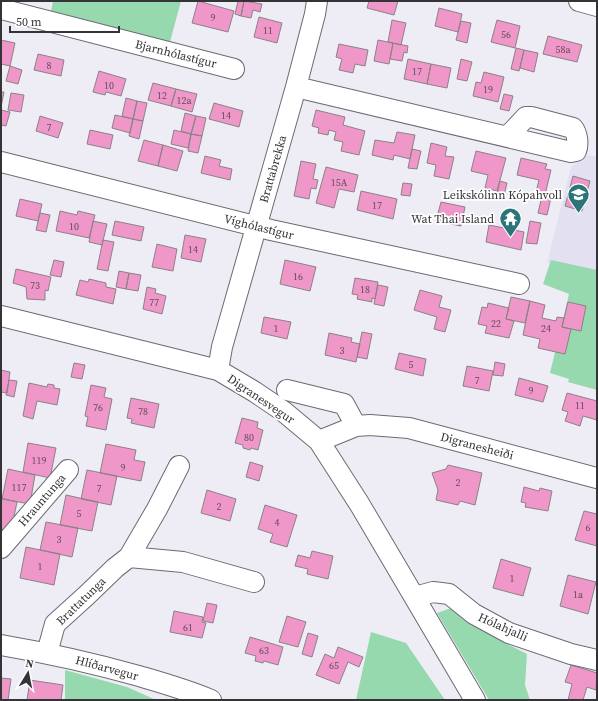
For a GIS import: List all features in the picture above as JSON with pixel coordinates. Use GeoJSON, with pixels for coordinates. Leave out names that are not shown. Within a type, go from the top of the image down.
{"type":"FeatureCollection","features":[{"type":"Feature","properties":{"kind":"street"},"geometry":{"type":"LineString","coordinates":[[579,1],[597,6]]}},
{"type":"Feature","properties":{"kind":"street","name":"Brattabrekka"},"geometry":{"type":"LineString","coordinates":[[218,370],[222,347],[318,5]]}},
{"type":"Feature","properties":{"kind":"street","name":"Bjarnhólastígur"},"geometry":{"type":"LineString","coordinates":[[1,9],[234,69]]}},
{"type":"Feature","properties":{"kind":"street"},"geometry":{"type":"LineString","coordinates":[[296,87],[506,136]]}},
{"type":"Feature","properties":{"kind":"street","name":"Víghólastígur"},"geometry":{"type":"LineString","coordinates":[[1,162],[257,226],[519,284]]}},
{"type":"Feature","properties":{"kind":"street","name":"Digranesvegur"},"geometry":{"type":"LineString","coordinates":[[1,316],[218,370],[283,411],[319,441],[360,505],[475,699]]}},
{"type":"Feature","properties":{"kind":"street"},"geometry":{"type":"LineString","coordinates":[[287,390],[344,404],[356,426]]}},
{"type":"Feature","properties":{"kind":"street","name":"Digranesheiði"},"geometry":{"type":"LineString","coordinates":[[319,441],[356,426],[370,425],[409,428],[597,478]]}},
{"type":"Feature","properties":{"kind":"street","name":"Brattatunga"},"geometry":{"type":"LineString","coordinates":[[46,653],[55,624],[88,595],[115,568],[129,557],[180,466]]}},
{"type":"Feature","properties":{"kind":"street","name":"Hrauntunga"},"geometry":{"type":"LineString","coordinates":[[1,548],[68,470]]}},
{"type":"Feature","properties":{"kind":"street"},"geometry":{"type":"LineString","coordinates":[[129,557],[183,562],[254,582]]}},
{"type":"Feature","properties":{"kind":"street","name":"Hólahjalli"},"geometry":{"type":"LineString","coordinates":[[415,597],[433,592],[449,594],[474,614],[509,632],[571,654],[597,660]]}},
{"type":"Feature","properties":{"kind":"street","name":"Hlíðarvegur"},"geometry":{"type":"LineString","coordinates":[[1,644],[103,666],[190,691],[211,700]]}},
{"type":"Feature","properties":{"kind":"shaded area","name":"Leikskólinn Kópahvoll"},"geometry":{"type":"Polygon","coordinates":[[[589,155],[597,157],[597,270],[578,272],[547,263],[571,167],[589,155]]]}},
{"type":"Feature","properties":{"kind":"green space"},"geometry":{"type":"Polygon","coordinates":[[[53,1],[181,1],[170,42],[51,11],[53,1]]]}},
{"type":"Feature","properties":{"kind":"green space"},"geometry":{"type":"Polygon","coordinates":[[[551,260],[597,270],[597,390],[568,382],[569,379],[550,373],[569,294],[543,284],[551,260]]]}},
{"type":"Feature","properties":{"kind":"green space"},"geometry":{"type":"Polygon","coordinates":[[[454,607],[496,638],[527,654],[525,685],[530,700],[489,700],[437,613],[454,607]]]}},
{"type":"Feature","properties":{"kind":"green space"},"geometry":{"type":"Polygon","coordinates":[[[371,632],[406,643],[445,700],[356,700],[371,632]]]}},
{"type":"Feature","properties":{"kind":"green space"},"geometry":{"type":"Polygon","coordinates":[[[65,670],[127,687],[156,700],[65,700],[65,670]]]}},
{"type":"Feature","properties":{"kind":"building"},"geometry":{"type":"Polygon","coordinates":[[[198,1],[234,11],[228,32],[192,23],[198,1]]]}},
{"type":"Feature","properties":{"kind":"building"},"geometry":{"type":"Polygon","coordinates":[[[238,1],[244,1],[241,16],[235,14],[238,1]]]}},
{"type":"Feature","properties":{"kind":"building"},"geometry":{"type":"Polygon","coordinates":[[[244,1],[262,4],[260,12],[253,10],[251,18],[241,16],[244,1]]]}},
{"type":"Feature","properties":{"kind":"building"},"geometry":{"type":"Polygon","coordinates":[[[369,1],[398,1],[394,15],[367,8],[369,1]]]}},
{"type":"Feature","properties":{"kind":"building"},"geometry":{"type":"Polygon","coordinates":[[[439,8],[462,14],[458,32],[435,26],[439,8]]]}},
{"type":"Feature","properties":{"kind":"building"},"geometry":{"type":"Polygon","coordinates":[[[259,17],[282,23],[277,43],[254,37],[259,17]]]}},
{"type":"Feature","properties":{"kind":"building"},"geometry":{"type":"Polygon","coordinates":[[[392,20],[406,23],[401,45],[388,42],[392,20]]]}},
{"type":"Feature","properties":{"kind":"building"},"geometry":{"type":"Polygon","coordinates":[[[497,20],[520,26],[515,48],[491,42],[497,20]]]}},
{"type":"Feature","properties":{"kind":"building"},"geometry":{"type":"Polygon","coordinates":[[[461,21],[471,23],[467,43],[456,40],[461,21]]]}},
{"type":"Feature","properties":{"kind":"building"},"geometry":{"type":"Polygon","coordinates":[[[548,36],[582,45],[577,62],[543,54],[548,36]]]}},
{"type":"Feature","properties":{"kind":"building"},"geometry":{"type":"Polygon","coordinates":[[[1,40],[15,43],[10,66],[1,64],[1,40]]]}},
{"type":"Feature","properties":{"kind":"building"},"geometry":{"type":"Polygon","coordinates":[[[378,40],[393,43],[389,64],[374,61],[378,40]]]}},
{"type":"Feature","properties":{"kind":"building"},"geometry":{"type":"Polygon","coordinates":[[[393,43],[408,46],[407,53],[404,52],[402,61],[390,59],[393,43]]]}},
{"type":"Feature","properties":{"kind":"building"},"geometry":{"type":"Polygon","coordinates":[[[339,44],[368,50],[365,66],[355,64],[353,73],[339,70],[342,59],[336,57],[339,44]]]}},
{"type":"Feature","properties":{"kind":"building"},"geometry":{"type":"Polygon","coordinates":[[[516,48],[524,50],[519,71],[511,69],[516,48]]]}},
{"type":"Feature","properties":{"kind":"building"},"geometry":{"type":"Polygon","coordinates":[[[524,50],[538,53],[534,72],[520,68],[524,50]]]}},
{"type":"Feature","properties":{"kind":"building"},"geometry":{"type":"Polygon","coordinates":[[[38,54],[64,60],[61,76],[34,70],[38,54]]]}},
{"type":"Feature","properties":{"kind":"building"},"geometry":{"type":"Polygon","coordinates":[[[408,59],[431,64],[427,84],[404,79],[408,59]]]}},
{"type":"Feature","properties":{"kind":"building"},"geometry":{"type":"Polygon","coordinates":[[[461,59],[472,62],[467,81],[457,79],[461,59]]]}},
{"type":"Feature","properties":{"kind":"building"},"geometry":{"type":"Polygon","coordinates":[[[431,64],[451,68],[447,88],[427,84],[431,64]]]}},
{"type":"Feature","properties":{"kind":"building"},"geometry":{"type":"Polygon","coordinates":[[[10,66],[22,70],[18,84],[6,81],[10,66]]]}},
{"type":"Feature","properties":{"kind":"building"},"geometry":{"type":"Polygon","coordinates":[[[99,71],[126,79],[121,96],[106,92],[105,95],[93,92],[99,71]]]}},
{"type":"Feature","properties":{"kind":"building"},"geometry":{"type":"Polygon","coordinates":[[[484,72],[504,77],[498,102],[473,96],[476,82],[481,83],[484,72]]]}},
{"type":"Feature","properties":{"kind":"building"},"geometry":{"type":"Polygon","coordinates":[[[153,83],[176,89],[171,106],[148,100],[153,83]]]}},
{"type":"Feature","properties":{"kind":"building"},"geometry":{"type":"Polygon","coordinates":[[[176,89],[197,94],[192,112],[171,106],[176,89]]]}},
{"type":"Feature","properties":{"kind":"building"},"geometry":{"type":"Polygon","coordinates":[[[1,92],[4,92],[1,107],[1,92]]]}},
{"type":"Feature","properties":{"kind":"building"},"geometry":{"type":"Polygon","coordinates":[[[11,93],[24,95],[21,112],[8,110],[11,93]]]}},
{"type":"Feature","properties":{"kind":"building"},"geometry":{"type":"Polygon","coordinates":[[[504,94],[513,96],[509,111],[500,109],[504,94]]]}},
{"type":"Feature","properties":{"kind":"building"},"geometry":{"type":"Polygon","coordinates":[[[126,98],[137,101],[133,119],[122,116],[126,98]]]}},
{"type":"Feature","properties":{"kind":"building"},"geometry":{"type":"Polygon","coordinates":[[[137,101],[147,103],[143,121],[133,119],[137,101]]]}},
{"type":"Feature","properties":{"kind":"building"},"geometry":{"type":"Polygon","coordinates":[[[214,103],[243,111],[239,127],[209,119],[214,103]]]}},
{"type":"Feature","properties":{"kind":"building"},"geometry":{"type":"Polygon","coordinates":[[[1,110],[10,112],[6,126],[1,125],[1,110]]]}},
{"type":"Feature","properties":{"kind":"building"},"geometry":{"type":"Polygon","coordinates":[[[316,110],[345,117],[343,125],[365,131],[359,155],[341,151],[343,142],[334,140],[336,132],[329,130],[328,135],[318,133],[319,128],[312,126],[316,110]]]}},
{"type":"Feature","properties":{"kind":"building"},"geometry":{"type":"Polygon","coordinates":[[[185,113],[196,116],[191,134],[181,131],[185,113]]]}},
{"type":"Feature","properties":{"kind":"building"},"geometry":{"type":"Polygon","coordinates":[[[115,115],[133,119],[130,133],[112,128],[115,115]]]}},
{"type":"Feature","properties":{"kind":"building"},"geometry":{"type":"Polygon","coordinates":[[[40,116],[63,123],[58,138],[36,131],[40,116]]]}},
{"type":"Feature","properties":{"kind":"building"},"geometry":{"type":"Polygon","coordinates":[[[196,116],[206,118],[202,136],[191,134],[196,116]]]}},
{"type":"Feature","properties":{"kind":"building"},"geometry":{"type":"Polygon","coordinates":[[[133,119],[143,121],[139,139],[129,136],[133,119]]]}},
{"type":"Feature","properties":{"kind":"building"},"geometry":{"type":"Polygon","coordinates":[[[90,130],[113,135],[110,149],[87,144],[90,130]]]}},
{"type":"Feature","properties":{"kind":"building"},"geometry":{"type":"Polygon","coordinates":[[[174,130],[191,134],[188,148],[171,144],[174,130]]]}},
{"type":"Feature","properties":{"kind":"building"},"geometry":{"type":"Polygon","coordinates":[[[397,132],[415,135],[410,159],[394,155],[393,160],[372,155],[375,140],[394,143],[397,132]]]}},
{"type":"Feature","properties":{"kind":"building"},"geometry":{"type":"Polygon","coordinates":[[[191,134],[202,136],[198,153],[188,151],[191,134]]]}},
{"type":"Feature","properties":{"kind":"building"},"geometry":{"type":"Polygon","coordinates":[[[144,140],[163,145],[158,166],[138,161],[144,140]]]}},
{"type":"Feature","properties":{"kind":"building"},"geometry":{"type":"Polygon","coordinates":[[[431,143],[447,147],[445,156],[454,157],[449,179],[434,176],[436,165],[427,163],[431,143]]]}},
{"type":"Feature","properties":{"kind":"building"},"geometry":{"type":"Polygon","coordinates":[[[163,145],[183,151],[177,171],[158,166],[163,145]]]}},
{"type":"Feature","properties":{"kind":"building"},"geometry":{"type":"Polygon","coordinates":[[[412,149],[421,151],[417,169],[408,168],[412,149]]]}},
{"type":"Feature","properties":{"kind":"building"},"geometry":{"type":"Polygon","coordinates":[[[476,151],[506,158],[497,191],[485,188],[488,175],[471,171],[476,151]]]}},
{"type":"Feature","properties":{"kind":"building"},"geometry":{"type":"Polygon","coordinates":[[[205,156],[221,160],[219,166],[232,169],[230,180],[201,173],[205,156]]]}},
{"type":"Feature","properties":{"kind":"building"},"geometry":{"type":"Polygon","coordinates":[[[521,158],[547,164],[545,169],[551,170],[545,195],[536,192],[539,180],[517,175],[521,158]]]}},
{"type":"Feature","properties":{"kind":"building"},"geometry":{"type":"Polygon","coordinates":[[[301,161],[316,164],[313,179],[318,180],[316,189],[311,188],[309,199],[294,196],[301,161]]]}},
{"type":"Feature","properties":{"kind":"building"},"geometry":{"type":"Polygon","coordinates":[[[326,167],[358,175],[354,192],[339,189],[334,208],[316,203],[326,167]]]}},
{"type":"Feature","properties":{"kind":"building"},"geometry":{"type":"Polygon","coordinates":[[[573,176],[590,181],[582,211],[565,206],[573,176]]]}},
{"type":"Feature","properties":{"kind":"building"},"geometry":{"type":"Polygon","coordinates":[[[500,181],[507,183],[503,200],[496,198],[500,181]]]}},
{"type":"Feature","properties":{"kind":"building"},"geometry":{"type":"Polygon","coordinates":[[[403,183],[412,184],[410,196],[401,195],[403,183]]]}},
{"type":"Feature","properties":{"kind":"building"},"geometry":{"type":"Polygon","coordinates":[[[361,191],[397,199],[393,219],[357,210],[361,191]]]}},
{"type":"Feature","properties":{"kind":"building"},"geometry":{"type":"Polygon","coordinates":[[[542,196],[551,198],[547,215],[538,213],[542,196]]]}},
{"type":"Feature","properties":{"kind":"building"},"geometry":{"type":"Polygon","coordinates":[[[20,199],[42,204],[38,221],[16,216],[20,199]]]}},
{"type":"Feature","properties":{"kind":"building"},"geometry":{"type":"Polygon","coordinates":[[[441,202],[465,207],[461,226],[436,221],[441,202]]]}},
{"type":"Feature","properties":{"kind":"building"},"geometry":{"type":"Polygon","coordinates":[[[60,211],[77,215],[78,211],[95,215],[89,238],[56,231],[60,211]]]}},
{"type":"Feature","properties":{"kind":"building"},"geometry":{"type":"Polygon","coordinates":[[[40,213],[50,215],[46,232],[36,230],[40,213]]]}},
{"type":"Feature","properties":{"kind":"building"},"geometry":{"type":"Polygon","coordinates":[[[93,221],[107,224],[102,245],[89,242],[93,221]]]}},
{"type":"Feature","properties":{"kind":"building"},"geometry":{"type":"Polygon","coordinates":[[[115,221],[144,227],[141,241],[112,235],[115,221]]]}},
{"type":"Feature","properties":{"kind":"building"},"geometry":{"type":"Polygon","coordinates":[[[530,221],[541,223],[537,244],[526,243],[530,221]]]}},
{"type":"Feature","properties":{"kind":"building"},"geometry":{"type":"Polygon","coordinates":[[[489,225],[524,232],[521,250],[486,242],[489,225]]]}},
{"type":"Feature","properties":{"kind":"building"},"geometry":{"type":"Polygon","coordinates":[[[185,235],[206,239],[201,262],[181,258],[185,235]]]}},
{"type":"Feature","properties":{"kind":"building"},"geometry":{"type":"Polygon","coordinates":[[[103,240],[114,242],[108,271],[97,269],[103,240]]]}},
{"type":"Feature","properties":{"kind":"building"},"geometry":{"type":"Polygon","coordinates":[[[157,244],[177,249],[173,271],[152,267],[157,244]]]}},
{"type":"Feature","properties":{"kind":"building"},"geometry":{"type":"Polygon","coordinates":[[[54,260],[64,262],[61,277],[50,275],[54,260]]]}},
{"type":"Feature","properties":{"kind":"building"},"geometry":{"type":"Polygon","coordinates":[[[285,260],[316,267],[310,291],[280,284],[285,260]]]}},
{"type":"Feature","properties":{"kind":"building"},"geometry":{"type":"Polygon","coordinates":[[[16,269],[51,277],[48,291],[45,290],[45,300],[27,299],[26,287],[13,283],[16,269]]]}},
{"type":"Feature","properties":{"kind":"building"},"geometry":{"type":"Polygon","coordinates":[[[119,271],[129,273],[126,289],[116,287],[119,271]]]}},
{"type":"Feature","properties":{"kind":"building"},"geometry":{"type":"Polygon","coordinates":[[[129,273],[141,275],[138,291],[126,289],[129,273]]]}},
{"type":"Feature","properties":{"kind":"building"},"geometry":{"type":"Polygon","coordinates":[[[355,278],[378,282],[375,299],[372,298],[372,302],[357,299],[358,295],[352,294],[355,278]]]}},
{"type":"Feature","properties":{"kind":"building"},"geometry":{"type":"Polygon","coordinates":[[[89,279],[106,283],[106,287],[116,289],[113,304],[76,295],[80,280],[88,282],[89,279]]]}},
{"type":"Feature","properties":{"kind":"building"},"geometry":{"type":"Polygon","coordinates":[[[378,285],[388,287],[384,306],[374,304],[378,285]]]}},
{"type":"Feature","properties":{"kind":"building"},"geometry":{"type":"Polygon","coordinates":[[[147,287],[156,289],[155,293],[166,296],[162,314],[143,309],[147,287]]]}},
{"type":"Feature","properties":{"kind":"building"},"geometry":{"type":"Polygon","coordinates":[[[420,290],[442,296],[439,307],[451,310],[445,332],[434,329],[437,317],[414,310],[420,290]]]}},
{"type":"Feature","properties":{"kind":"building"},"geometry":{"type":"Polygon","coordinates":[[[511,297],[530,301],[525,323],[506,319],[511,297]]]}},
{"type":"Feature","properties":{"kind":"building"},"geometry":{"type":"Polygon","coordinates":[[[530,301],[545,305],[542,318],[556,321],[557,317],[564,318],[562,327],[571,329],[565,354],[538,348],[540,339],[523,335],[530,301]]]}},
{"type":"Feature","properties":{"kind":"building"},"geometry":{"type":"Polygon","coordinates":[[[568,302],[586,306],[581,331],[562,327],[568,302]]]}},
{"type":"Feature","properties":{"kind":"building"},"geometry":{"type":"Polygon","coordinates":[[[488,303],[509,308],[506,319],[514,321],[509,338],[485,333],[487,326],[478,324],[482,307],[487,308],[488,303]]]}},
{"type":"Feature","properties":{"kind":"building"},"geometry":{"type":"Polygon","coordinates":[[[264,317],[291,322],[287,339],[261,333],[264,317]]]}},
{"type":"Feature","properties":{"kind":"building"},"geometry":{"type":"Polygon","coordinates":[[[362,332],[372,334],[367,359],[357,357],[362,332]]]}},
{"type":"Feature","properties":{"kind":"building"},"geometry":{"type":"Polygon","coordinates":[[[329,333],[352,338],[351,342],[360,344],[356,362],[325,355],[329,333]]]}},
{"type":"Feature","properties":{"kind":"building"},"geometry":{"type":"Polygon","coordinates":[[[399,353],[426,359],[423,376],[395,369],[399,353]]]}},
{"type":"Feature","properties":{"kind":"building"},"geometry":{"type":"Polygon","coordinates":[[[495,362],[505,364],[503,376],[493,375],[495,362]]]}},
{"type":"Feature","properties":{"kind":"building"},"geometry":{"type":"Polygon","coordinates":[[[74,363],[85,365],[82,379],[71,377],[74,363]]]}},
{"type":"Feature","properties":{"kind":"building"},"geometry":{"type":"Polygon","coordinates":[[[467,366],[493,371],[489,391],[463,386],[467,366]]]}},
{"type":"Feature","properties":{"kind":"building"},"geometry":{"type":"Polygon","coordinates":[[[1,370],[10,372],[7,393],[1,392],[1,370]]]}},
{"type":"Feature","properties":{"kind":"building"},"geometry":{"type":"Polygon","coordinates":[[[519,378],[548,386],[543,402],[515,395],[519,378]]]}},
{"type":"Feature","properties":{"kind":"building"},"geometry":{"type":"Polygon","coordinates":[[[9,380],[17,381],[14,397],[6,395],[9,380]]]}},
{"type":"Feature","properties":{"kind":"building"},"geometry":{"type":"Polygon","coordinates":[[[29,383],[47,387],[48,384],[54,385],[54,388],[60,389],[57,405],[37,401],[33,419],[23,416],[29,383]]]}},
{"type":"Feature","properties":{"kind":"building"},"geometry":{"type":"Polygon","coordinates":[[[91,385],[106,388],[104,397],[112,399],[106,430],[86,426],[88,417],[85,416],[91,385]]]}},
{"type":"Feature","properties":{"kind":"building"},"geometry":{"type":"Polygon","coordinates":[[[567,393],[597,401],[597,420],[583,416],[580,426],[565,421],[568,412],[562,410],[567,393]]]}},
{"type":"Feature","properties":{"kind":"building"},"geometry":{"type":"Polygon","coordinates":[[[131,398],[159,404],[154,428],[131,423],[132,419],[127,418],[131,398]]]}},
{"type":"Feature","properties":{"kind":"building"},"geometry":{"type":"Polygon","coordinates":[[[242,418],[258,422],[257,428],[263,430],[258,450],[243,448],[243,445],[235,443],[242,418]]]}},
{"type":"Feature","properties":{"kind":"building"},"geometry":{"type":"Polygon","coordinates":[[[28,443],[56,448],[50,478],[23,472],[28,443]]]}},
{"type":"Feature","properties":{"kind":"building"},"geometry":{"type":"Polygon","coordinates":[[[106,444],[136,450],[134,460],[145,462],[141,481],[100,473],[106,444]]]}},
{"type":"Feature","properties":{"kind":"building"},"geometry":{"type":"Polygon","coordinates":[[[250,462],[263,466],[259,481],[246,477],[250,462]]]}},
{"type":"Feature","properties":{"kind":"building"},"geometry":{"type":"Polygon","coordinates":[[[448,465],[482,473],[475,505],[460,501],[458,505],[436,500],[438,490],[432,473],[446,469],[448,465]]]}},
{"type":"Feature","properties":{"kind":"building"},"geometry":{"type":"Polygon","coordinates":[[[8,469],[35,475],[30,504],[2,499],[8,469]]]}},
{"type":"Feature","properties":{"kind":"building"},"geometry":{"type":"Polygon","coordinates":[[[87,470],[117,476],[111,505],[81,499],[87,470]]]}},
{"type":"Feature","properties":{"kind":"building"},"geometry":{"type":"Polygon","coordinates":[[[524,487],[539,491],[540,488],[552,491],[548,511],[525,507],[526,503],[521,502],[524,487]]]}},
{"type":"Feature","properties":{"kind":"building"},"geometry":{"type":"Polygon","coordinates":[[[207,490],[236,499],[230,521],[201,513],[207,490]]]}},
{"type":"Feature","properties":{"kind":"building"},"geometry":{"type":"Polygon","coordinates":[[[66,495],[98,502],[92,531],[60,525],[66,495]]]}},
{"type":"Feature","properties":{"kind":"building"},"geometry":{"type":"Polygon","coordinates":[[[1,498],[17,502],[11,531],[1,529],[1,498]]]}},
{"type":"Feature","properties":{"kind":"building"},"geometry":{"type":"Polygon","coordinates":[[[265,505],[297,515],[287,547],[270,542],[273,534],[258,529],[265,505]]]}},
{"type":"Feature","properties":{"kind":"building"},"geometry":{"type":"Polygon","coordinates":[[[584,511],[597,514],[597,546],[575,540],[584,511]]]}},
{"type":"Feature","properties":{"kind":"building"},"geometry":{"type":"Polygon","coordinates":[[[46,522],[78,528],[72,557],[40,550],[46,522]]]}},
{"type":"Feature","properties":{"kind":"building"},"geometry":{"type":"Polygon","coordinates":[[[26,547],[60,554],[54,585],[20,578],[26,547]]]}},
{"type":"Feature","properties":{"kind":"building"},"geometry":{"type":"Polygon","coordinates":[[[312,551],[333,556],[328,579],[307,574],[308,569],[295,566],[298,555],[310,558],[312,551]]]}},
{"type":"Feature","properties":{"kind":"building"},"geometry":{"type":"Polygon","coordinates":[[[501,559],[531,568],[523,596],[493,588],[501,559]]]}},
{"type":"Feature","properties":{"kind":"building"},"geometry":{"type":"Polygon","coordinates":[[[568,575],[596,582],[588,614],[560,606],[568,575]]]}},
{"type":"Feature","properties":{"kind":"building"},"geometry":{"type":"Polygon","coordinates":[[[207,603],[217,605],[213,623],[203,621],[207,603]]]}},
{"type":"Feature","properties":{"kind":"building"},"geometry":{"type":"Polygon","coordinates":[[[174,611],[203,617],[202,622],[206,623],[202,638],[170,632],[174,611]]]}},
{"type":"Feature","properties":{"kind":"building"},"geometry":{"type":"Polygon","coordinates":[[[287,616],[306,622],[298,647],[279,642],[287,616]]]}},
{"type":"Feature","properties":{"kind":"building"},"geometry":{"type":"Polygon","coordinates":[[[308,633],[318,636],[312,657],[302,654],[308,633]]]}},
{"type":"Feature","properties":{"kind":"building"},"geometry":{"type":"Polygon","coordinates":[[[250,637],[283,647],[278,665],[264,661],[263,663],[255,661],[256,656],[245,653],[250,637]]]}},
{"type":"Feature","properties":{"kind":"building"},"geometry":{"type":"Polygon","coordinates":[[[338,647],[363,657],[359,667],[348,662],[339,684],[316,675],[325,654],[334,658],[338,647]]]}},
{"type":"Feature","properties":{"kind":"building"},"geometry":{"type":"Polygon","coordinates":[[[571,665],[597,673],[596,690],[587,687],[583,700],[568,700],[572,684],[565,682],[571,665]]]}},
{"type":"Feature","properties":{"kind":"building"},"geometry":{"type":"Polygon","coordinates":[[[1,678],[11,679],[8,700],[1,700],[1,678]]]}},
{"type":"Feature","properties":{"kind":"building"},"geometry":{"type":"Polygon","coordinates":[[[30,680],[63,685],[61,700],[27,700],[30,680]]]}},
{"type":"Feature","properties":{"kind":"place","name":"Leikskólinn Kópahvoll"},"geometry":{"type":"Point","coordinates":[578,214]}},
{"type":"Feature","properties":{"kind":"place","name":"Wat Thai Island"},"geometry":{"type":"Point","coordinates":[510,238]}}]}
